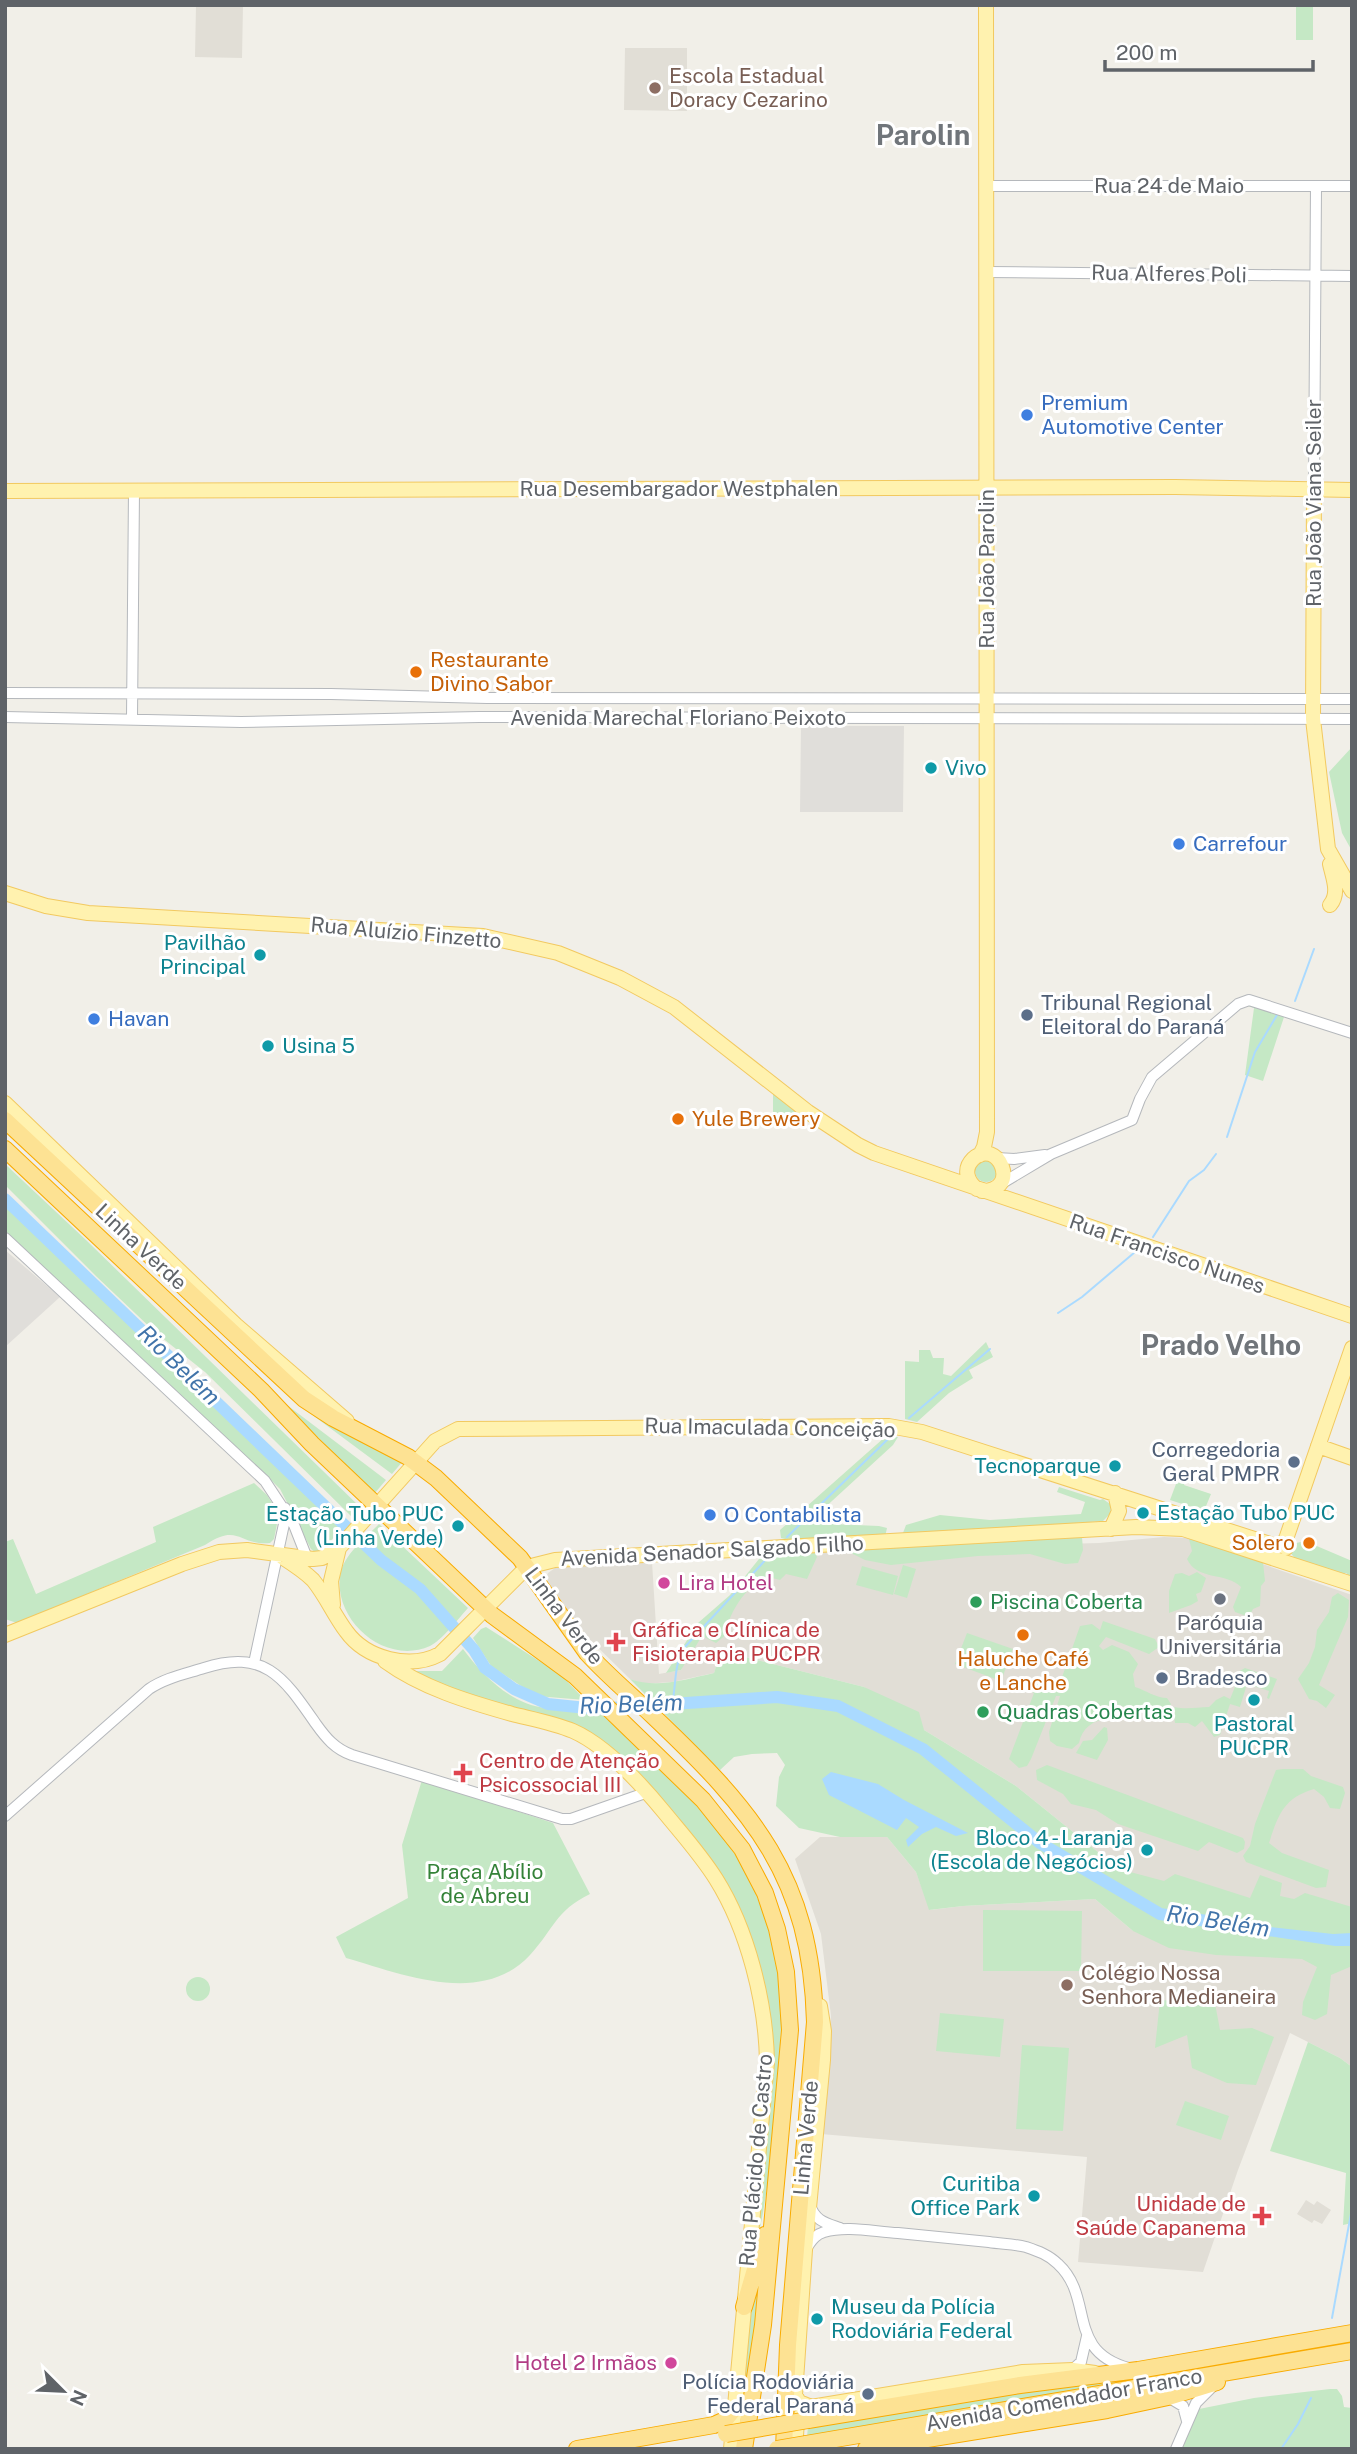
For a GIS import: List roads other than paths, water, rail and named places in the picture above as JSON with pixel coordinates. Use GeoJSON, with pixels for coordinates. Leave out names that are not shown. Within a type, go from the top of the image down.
{"type":"FeatureCollection","features":[{"type":"Feature","properties":{"kind":"highway","name":"Linha Verde"},"geometry":{"type":"LineString","coordinates":[[5,1119],[296,1393],[323,1412],[416,1462],[475,1514],[527,1567],[575,1639],[717,1779],[761,1832],[786,1880],[808,1954],[814,2003],[815,2038],[788,2345],[784,2449]]}},
{"type":"Feature","properties":{"kind":"highway","name":"Linha Verde"},"geometry":{"type":"LineString","coordinates":[[5,1149],[261,1390],[374,1511],[481,1613],[506,1626],[566,1668],[601,1699],[697,1794],[724,1825],[751,1863],[770,1909],[786,1972],[790,2015],[762,2333],[744,2449]]}},
{"type":"Feature","properties":{"kind":"highway"},"geometry":{"type":"LineString","coordinates":[[744,2307],[775,2199]]}},
{"type":"Feature","properties":{"kind":"highway","name":"Avenida Comendador Franco"},"geometry":{"type":"LineString","coordinates":[[642,2449],[728,2441],[810,2413],[1102,2376],[1352,2333]]}},
{"type":"Feature","properties":{"kind":"highway"},"geometry":{"type":"LineString","coordinates":[[786,2386],[799,2340]]}},
{"type":"Feature","properties":{"kind":"highway","name":"Avenida Comendador Franco"},"geometry":{"type":"LineString","coordinates":[[776,2449],[1352,2351]]}},
{"type":"Feature","properties":{"kind":"highway"},"geometry":{"type":"LineString","coordinates":[[866,2449],[1168,2398],[1256,2367]]}},
{"type":"Feature","properties":{"kind":"highway"},"geometry":{"type":"LineString","coordinates":[[1062,2400],[1109,2400],[1127,2405]]}},
{"type":"Feature","properties":{"kind":"highway"},"geometry":{"type":"LineString","coordinates":[[577,2449],[714,2425],[725,2420],[734,2409]]}},
{"type":"Feature","properties":{"kind":"main road","name":"Rua João Parolin"},"geometry":{"type":"LineString","coordinates":[[980,1155],[987,1132],[986,5]]}},
{"type":"Feature","properties":{"kind":"main road","name":"Rua Desembargador Westphalen"},"geometry":{"type":"LineString","coordinates":[[5,491],[986,488],[1352,490]]}},
{"type":"Feature","properties":{"kind":"main road","name":"Rua João Viana Seiler"},"geometry":{"type":"LineString","coordinates":[[1314,489],[1312,719],[1328,849],[1352,891]]}},
{"type":"Feature","properties":{"kind":"main road","name":"Rua João Viana Seiler"},"geometry":{"type":"LineString","coordinates":[[1324,820],[1336,850],[1352,875]]}},
{"type":"Feature","properties":{"kind":"main road"},"geometry":{"type":"LineString","coordinates":[[1328,849],[1336,890],[1334,901],[1330,905]]}},
{"type":"Feature","properties":{"kind":"main road","name":"Rua Aluízio Finzetto"},"geometry":{"type":"LineString","coordinates":[[5,893],[46,906],[88,913],[482,936],[558,953],[620,978],[674,1007],[710,1032],[808,1112],[874,1153]]}},
{"type":"Feature","properties":{"kind":"main road"},"geometry":{"type":"LineString","coordinates":[[5,1103],[236,1325],[358,1432]]}},
{"type":"Feature","properties":{"kind":"main road","name":"Rua João Parolin"},"geometry":{"type":"LineString","coordinates":[[987,1132],[990,1146],[997,1158]]}},
{"type":"Feature","properties":{"kind":"main road","name":"Rua Francisco Nunes"},"geometry":{"type":"LineString","coordinates":[[874,1153],[1352,1316]]}},
{"type":"Feature","properties":{"kind":"main road"},"geometry":{"type":"LineString","coordinates":[[986,1154],[997,1158],[1004,1173],[999,1185],[989,1191],[980,1190],[969,1180],[970,1162],[986,1154]]}},
{"type":"Feature","properties":{"kind":"main road"},"geometry":{"type":"LineString","coordinates":[[1352,1349],[1286,1539],[1286,1552],[1297,1566],[1352,1584]]}},
{"type":"Feature","properties":{"kind":"main road","name":"Rua Imaculada Conceição"},"geometry":{"type":"LineString","coordinates":[[278,1555],[322,1558],[339,1548],[435,1441],[458,1429],[889,1426],[922,1432],[1273,1545],[1281,1545],[1286,1539]]}},
{"type":"Feature","properties":{"kind":"main road"},"geometry":{"type":"LineString","coordinates":[[1318,1446],[1352,1458]]}},
{"type":"Feature","properties":{"kind":"main road"},"geometry":{"type":"LineString","coordinates":[[1111,1529],[1119,1511],[1115,1493]]}},
{"type":"Feature","properties":{"kind":"main road","name":"Avenida Senador Salgado Filho"},"geometry":{"type":"LineString","coordinates":[[527,1567],[555,1560],[1136,1527],[1183,1529],[1297,1566]]}},
{"type":"Feature","properties":{"kind":"main road"},"geometry":{"type":"LineString","coordinates":[[335,1612],[331,1581],[339,1548]]}},
{"type":"Feature","properties":{"kind":"main road"},"geometry":{"type":"LineString","coordinates":[[5,1635],[208,1555],[239,1550],[278,1555],[310,1577],[351,1637],[375,1654],[397,1660],[422,1660],[440,1654],[450,1646],[527,1567]]}},
{"type":"Feature","properties":{"kind":"main road","name":"Rua Plácido de Castro"},"geometry":{"type":"LineString","coordinates":[[375,1654],[404,1673],[461,1698],[572,1731],[598,1748],[648,1792],[695,1849],[724,1892],[735,1916],[756,1980],[764,2029],[766,2073],[734,2409],[728,2441]]}},
{"type":"Feature","properties":{"kind":"main road"},"geometry":{"type":"LineString","coordinates":[[808,1954],[824,2031],[795,2395],[810,2413]]}},
{"type":"Feature","properties":{"kind":"main road","name":"Avenida Comendador Franco"},"geometry":{"type":"LineString","coordinates":[[810,2413],[1023,2372],[1086,2370],[1102,2376]]}},
{"type":"Feature","properties":{"kind":"main road"},"geometry":{"type":"LineString","coordinates":[[801,2446],[800,2415],[810,2413]]}},
{"type":"Feature","properties":{"kind":"street","name":"Rua 24 de Maio"},"geometry":{"type":"LineString","coordinates":[[986,186],[1352,186]]}},
{"type":"Feature","properties":{"kind":"street","name":"Rua João Viana Seiler"},"geometry":{"type":"LineString","coordinates":[[1314,489],[1315,186]]}},
{"type":"Feature","properties":{"kind":"street","name":"Rua Alferes Poli"},"geometry":{"type":"LineString","coordinates":[[986,272],[1352,276]]}},
{"type":"Feature","properties":{"kind":"street"},"geometry":{"type":"LineString","coordinates":[[132,718],[134,490]]}},
{"type":"Feature","properties":{"kind":"street","name":"Avenida Marechal Floriano Peixoto"},"geometry":{"type":"LineString","coordinates":[[5,693],[341,694],[487,698],[1352,699]]}},
{"type":"Feature","properties":{"kind":"street"},"geometry":{"type":"LineString","coordinates":[[113,694],[114,718]]}},
{"type":"Feature","properties":{"kind":"street"},"geometry":{"type":"LineString","coordinates":[[1012,698],[1006,710],[1013,719]]}},
{"type":"Feature","properties":{"kind":"street","name":"Avenida Marechal Floriano Peixoto"},"geometry":{"type":"LineString","coordinates":[[5,717],[240,722],[479,717],[1352,719]]}},
{"type":"Feature","properties":{"kind":"street"},"geometry":{"type":"LineString","coordinates":[[999,1185],[1051,1154],[1132,1120],[1145,1087],[1152,1077],[1238,1004],[1249,1000],[1352,1033]]}},
{"type":"Feature","properties":{"kind":"street"},"geometry":{"type":"LineString","coordinates":[[997,1158],[1014,1159],[1051,1154]]}},
{"type":"Feature","properties":{"kind":"street"},"geometry":{"type":"LineString","coordinates":[[5,1238],[257,1474],[285,1508],[307,1558]]}},
{"type":"Feature","properties":{"kind":"street"},"geometry":{"type":"LineString","coordinates":[[254,1663],[278,1555],[285,1508]]}},
{"type":"Feature","properties":{"kind":"street"},"geometry":{"type":"LineString","coordinates":[[5,1816],[153,1686],[222,1662],[254,1663],[267,1668],[284,1681],[329,1742],[352,1755],[562,1819],[571,1819],[648,1792]]}},
{"type":"Feature","properties":{"kind":"street"},"geometry":{"type":"LineString","coordinates":[[810,2202],[817,2218],[842,2229]]}},
{"type":"Feature","properties":{"kind":"street"},"geometry":{"type":"LineString","coordinates":[[805,2250],[814,2237],[823,2232],[842,2229],[950,2238],[1022,2246],[1040,2251],[1059,2265],[1073,2286],[1087,2336],[1094,2348],[1107,2360],[1138,2370]]}},
{"type":"Feature","properties":{"kind":"street"},"geometry":{"type":"LineString","coordinates":[[1059,2381],[1081,2362],[1087,2336]]}},
{"type":"Feature","properties":{"kind":"street"},"geometry":{"type":"LineString","coordinates":[[1176,2449],[1200,2398],[1220,2381]]}},
{"type":"Feature","properties":{"kind":"street"},"geometry":{"type":"LineString","coordinates":[[1168,2398],[1183,2406],[1187,2421]]}},
{"type":"Feature","properties":{"kind":"water"},"geometry":{"type":"Polygon","coordinates":[[[831,1772],[878,1784],[968,1833],[956,1836],[936,1827],[922,1834],[908,1847],[906,1840],[919,1827],[906,1818],[897,1830],[829,1795],[822,1779],[831,1772]]]}},
{"type":"Feature","properties":{"kind":"water"},"geometry":{"type":"Polygon","coordinates":[[[1200,1919],[1333,1934],[1352,1933],[1352,1946],[1254,1934],[1200,1919]]]}},
{"type":"Feature","properties":{"kind":"waterway"},"geometry":{"type":"LineString","coordinates":[[1295,1001],[1314,949]]}},
{"type":"Feature","properties":{"kind":"waterway"},"geometry":{"type":"LineString","coordinates":[[1227,1137],[1255,1052],[1277,1015]]}},
{"type":"Feature","properties":{"kind":"waterway"},"geometry":{"type":"LineString","coordinates":[[1153,1237],[1189,1181],[1204,1170],[1216,1154]]}},
{"type":"Feature","properties":{"kind":"waterway","name":"Rio Belém"},"geometry":{"type":"LineString","coordinates":[[5,1199],[381,1560],[420,1589],[474,1650],[485,1668],[514,1689],[548,1704],[596,1709],[777,1697],[838,1706],[923,1749],[1040,1843],[1160,1914],[1220,1923]]}},
{"type":"Feature","properties":{"kind":"waterway"},"geometry":{"type":"LineString","coordinates":[[1058,1313],[1082,1297],[1135,1252]]}},
{"type":"Feature","properties":{"kind":"waterway"},"geometry":{"type":"LineString","coordinates":[[909,1418],[990,1349]]}},
{"type":"Feature","properties":{"kind":"waterway"},"geometry":{"type":"LineString","coordinates":[[787,1537],[890,1437]]}},
{"type":"Feature","properties":{"kind":"waterway"},"geometry":{"type":"LineString","coordinates":[[672,1705],[683,1649],[770,1555]]}},
{"type":"Feature","properties":{"kind":"waterway"},"geometry":{"type":"LineString","coordinates":[[1332,2318],[1352,2208]]}},
{"type":"Feature","properties":{"kind":"waterway"},"geometry":{"type":"LineString","coordinates":[[1281,2449],[1311,2398]]}},
{"type":"Feature","properties":{"kind":"place","name":"Escola Estadual Doracy Cezarino"},"geometry":{"type":"Point","coordinates":[655,88]}},
{"type":"Feature","properties":{"kind":"place","name":"Premium Automotive Center"},"geometry":{"type":"Point","coordinates":[1027,415]}},
{"type":"Feature","properties":{"kind":"place","name":"Restaurante Divino Sabor"},"geometry":{"type":"Point","coordinates":[416,672]}},
{"type":"Feature","properties":{"kind":"place","name":"Vivo"},"geometry":{"type":"Point","coordinates":[931,768]}},
{"type":"Feature","properties":{"kind":"place","name":"Carrefour"},"geometry":{"type":"Point","coordinates":[1179,844]}},
{"type":"Feature","properties":{"kind":"place","name":"Pavilhão Principal"},"geometry":{"type":"Point","coordinates":[260,955]}},
{"type":"Feature","properties":{"kind":"place","name":"Tribunal Regional Eleitoral do Paraná"},"geometry":{"type":"Point","coordinates":[1027,1015]}},
{"type":"Feature","properties":{"kind":"place","name":"Havan"},"geometry":{"type":"Point","coordinates":[94,1019]}},
{"type":"Feature","properties":{"kind":"place","name":"Usina 5"},"geometry":{"type":"Point","coordinates":[268,1046]}},
{"type":"Feature","properties":{"kind":"place","name":"Yule Brewery"},"geometry":{"type":"Point","coordinates":[678,1119]}},
{"type":"Feature","properties":{"kind":"place","name":"Corregedoria Geral PMPR"},"geometry":{"type":"Point","coordinates":[1294,1462]}},
{"type":"Feature","properties":{"kind":"place","name":"Tecnoparque"},"geometry":{"type":"Point","coordinates":[1115,1466]}},
{"type":"Feature","properties":{"kind":"place","name":"Estação Tubo PUC"},"geometry":{"type":"Point","coordinates":[1143,1513]}},
{"type":"Feature","properties":{"kind":"place","name":"O Contabilista"},"geometry":{"type":"Point","coordinates":[710,1515]}},
{"type":"Feature","properties":{"kind":"place","name":"Estação Tubo PUC (Linha Verde)"},"geometry":{"type":"Point","coordinates":[458,1526]}},
{"type":"Feature","properties":{"kind":"place","name":"Solero"},"geometry":{"type":"Point","coordinates":[1309,1543]}},
{"type":"Feature","properties":{"kind":"place","name":"Lira Hotel"},"geometry":{"type":"Point","coordinates":[664,1583]}},
{"type":"Feature","properties":{"kind":"place","name":"Paróquia Universitária"},"geometry":{"type":"Point","coordinates":[1220,1599]}},
{"type":"Feature","properties":{"kind":"place","name":"Piscina Coberta"},"geometry":{"type":"Point","coordinates":[976,1602]}},
{"type":"Feature","properties":{"kind":"place","name":"Haluche Café e Lanche"},"geometry":{"type":"Point","coordinates":[1023,1635]}},
{"type":"Feature","properties":{"kind":"place","name":"Gráfica e Clínica de Fisioterapia PUCPR"},"geometry":{"type":"Point","coordinates":[616,1642]}},
{"type":"Feature","properties":{"kind":"place","name":"Bradesco"},"geometry":{"type":"Point","coordinates":[1162,1678]}},
{"type":"Feature","properties":{"kind":"place","name":"Pastoral PUCPR"},"geometry":{"type":"Point","coordinates":[1254,1700]}},
{"type":"Feature","properties":{"kind":"place","name":"Quadras Cobertas"},"geometry":{"type":"Point","coordinates":[983,1712]}},
{"type":"Feature","properties":{"kind":"place","name":"Centro de Atenção Psicossocial III"},"geometry":{"type":"Point","coordinates":[463,1773]}},
{"type":"Feature","properties":{"kind":"place","name":"Bloco 4 - Laranja (Escola de Negócios)"},"geometry":{"type":"Point","coordinates":[1147,1850]}},
{"type":"Feature","properties":{"kind":"place","name":"Colégio Nossa Senhora Medianeira"},"geometry":{"type":"Point","coordinates":[1067,1985]}},
{"type":"Feature","properties":{"kind":"place","name":"Curitiba Office Park"},"geometry":{"type":"Point","coordinates":[1034,2196]}},
{"type":"Feature","properties":{"kind":"place","name":"Unidade de Saúde Capanema"},"geometry":{"type":"Point","coordinates":[1262,2216]}},
{"type":"Feature","properties":{"kind":"place","name":"Museu da Polícia Rodoviária Federal"},"geometry":{"type":"Point","coordinates":[817,2319]}},
{"type":"Feature","properties":{"kind":"place","name":"Hotel 2 Irmãos"},"geometry":{"type":"Point","coordinates":[671,2363]}},
{"type":"Feature","properties":{"kind":"place","name":"Polícia Rodoviária Federal Paraná"},"geometry":{"type":"Point","coordinates":[868,2394]}},
{"type":"Feature","properties":{"kind":"district","name":"Parolin"},"geometry":{"type":"Point","coordinates":[923,135]}},
{"type":"Feature","properties":{"kind":"district","name":"Prado Velho"},"geometry":{"type":"Point","coordinates":[1221,1345]}},
{"type":"Feature","properties":{"kind":"park label","name":"Praça Abílio de Abreu"},"geometry":{"type":"Point","coordinates":[485,1884]}}]}
